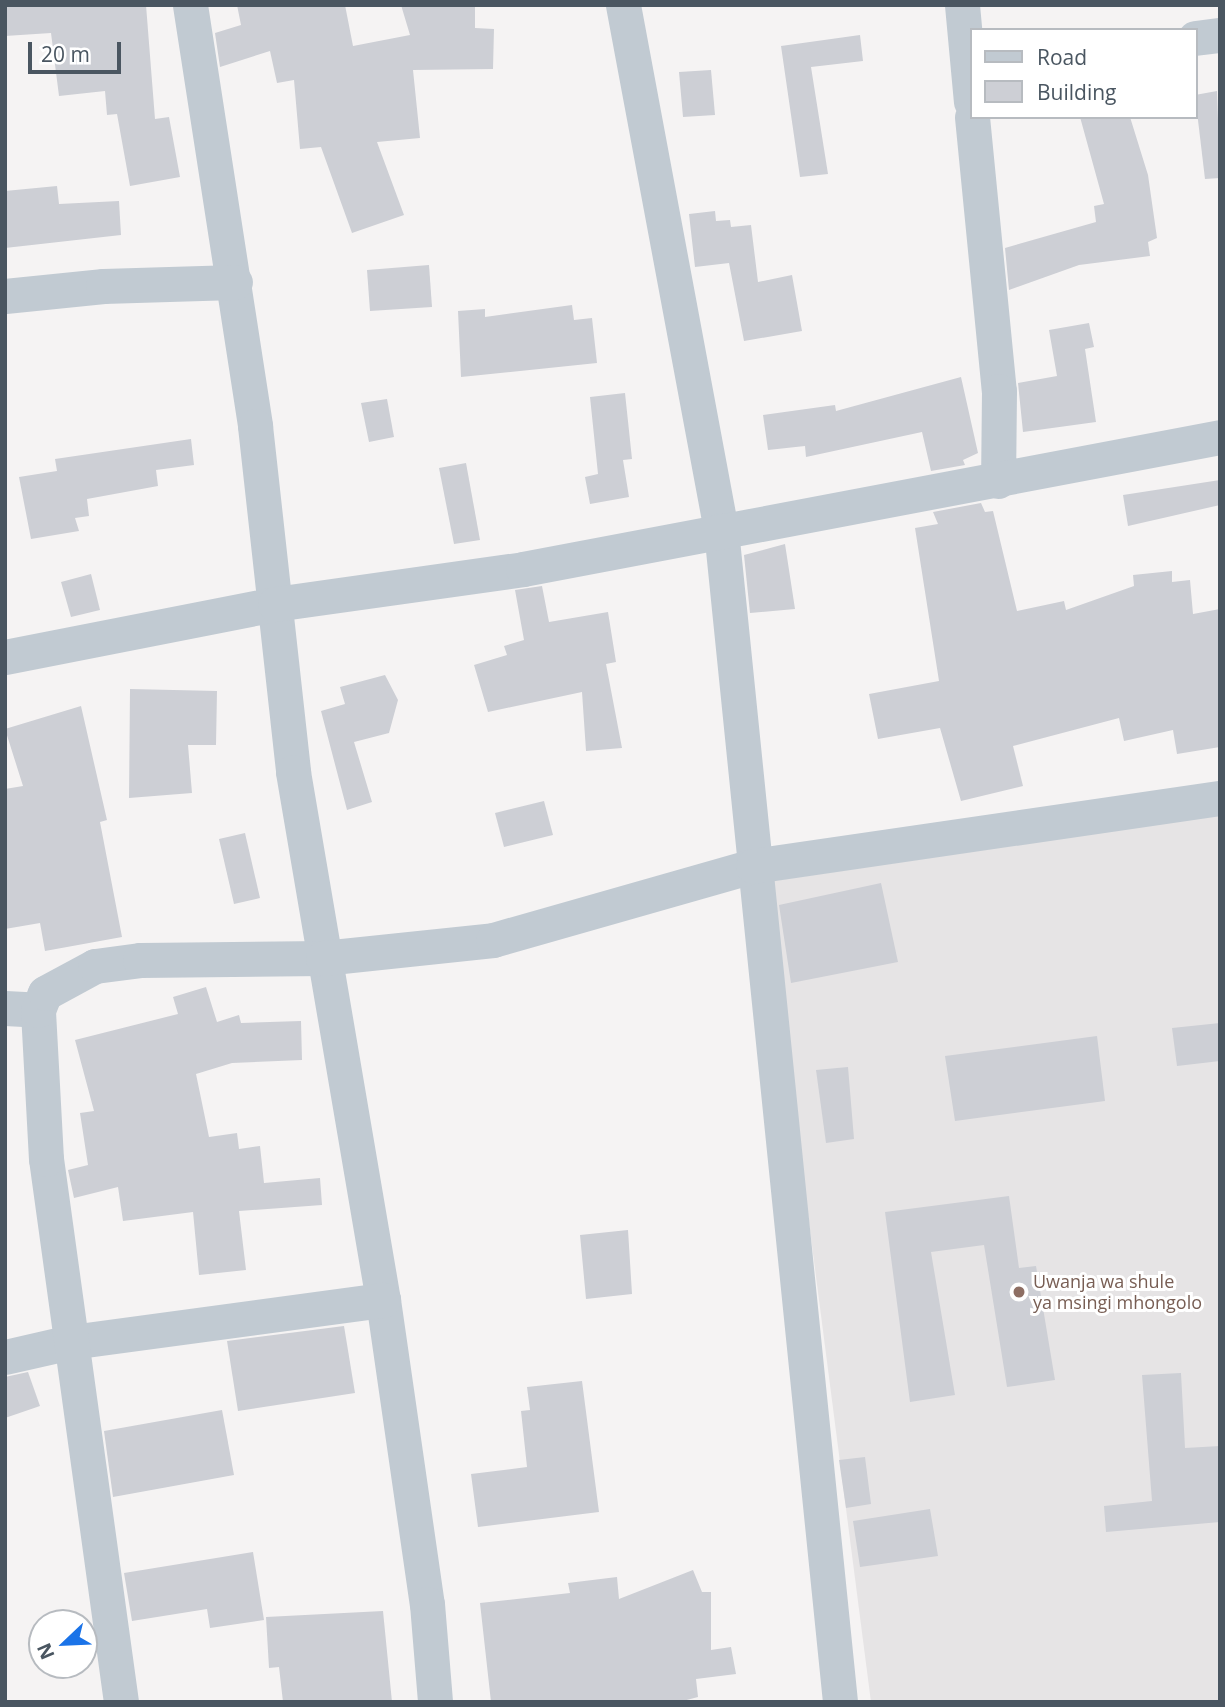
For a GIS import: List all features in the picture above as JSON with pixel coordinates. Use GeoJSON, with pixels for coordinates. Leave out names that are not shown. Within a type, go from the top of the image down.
{"type":"FeatureCollection","features":[{"type":"Feature","properties":{"kind":"street"},"geometry":{"type":"LineString","coordinates":[[191,5],[235,282],[293,772],[383,1300],[427,1604],[435,1702]]}},
{"type":"Feature","properties":{"kind":"street"},"geometry":{"type":"LineString","coordinates":[[623,5],[721,530],[753,866],[840,1702]]}},
{"type":"Feature","properties":{"kind":"street"},"geometry":{"type":"LineString","coordinates":[[962,5],[970,57]]}},
{"type":"Feature","properties":{"kind":"street"},"geometry":{"type":"LineString","coordinates":[[1197,38],[1220,35]]}},
{"type":"Feature","properties":{"kind":"street"},"geometry":{"type":"LineString","coordinates":[[972,119],[995,330],[998,481]]}},
{"type":"Feature","properties":{"kind":"street"},"geometry":{"type":"LineString","coordinates":[[5,296],[103,286],[235,282]]}},
{"type":"Feature","properties":{"kind":"street"},"geometry":{"type":"LineString","coordinates":[[5,657],[275,604],[523,569],[1220,437]]}},
{"type":"Feature","properties":{"kind":"street"},"geometry":{"type":"LineString","coordinates":[[121,1702],[46,1158],[22,1009],[95,966],[140,960],[323,958],[493,940],[753,866],[1220,799]]}},
{"type":"Feature","properties":{"kind":"street"},"geometry":{"type":"LineString","coordinates":[[5,1357],[71,1342],[383,1300]]}},
{"type":"Feature","properties":{"kind":"shaded area","name":"Uwanja wa shule ya msingi mhongolo"},"geometry":{"type":"Polygon","coordinates":[[[1220,815],[1220,1702],[871,1702],[765,882],[1220,815]]]}},
{"type":"Feature","properties":{"kind":"building"},"geometry":{"type":"Polygon","coordinates":[[[5,5],[146,5],[155,119],[169,117],[180,177],[130,186],[117,114],[107,115],[105,91],[59,96],[51,33],[5,36],[5,5]]]}},
{"type":"Feature","properties":{"kind":"building"},"geometry":{"type":"Polygon","coordinates":[[[237,5],[345,5],[353,46],[410,35],[401,5],[475,5],[475,28],[494,29],[493,69],[413,70],[420,138],[377,142],[404,215],[352,233],[321,147],[300,149],[294,80],[277,83],[270,51],[220,67],[215,33],[241,25],[237,5]]]}},
{"type":"Feature","properties":{"kind":"building"},"geometry":{"type":"Polygon","coordinates":[[[860,35],[863,61],[811,67],[828,174],[800,177],[781,46],[860,35]]]}},
{"type":"Feature","properties":{"kind":"building"},"geometry":{"type":"Polygon","coordinates":[[[711,70],[715,115],[683,117],[679,72],[711,70]]]}},
{"type":"Feature","properties":{"kind":"building"},"geometry":{"type":"Polygon","coordinates":[[[1217,91],[1220,178],[1205,179],[1197,95],[1217,91]]]}},
{"type":"Feature","properties":{"kind":"building"},"geometry":{"type":"Polygon","coordinates":[[[1081,119],[1131,119],[1148,175],[1157,238],[1148,242],[1150,256],[1079,265],[1009,290],[1005,248],[1096,222],[1094,206],[1104,204],[1081,119]]]}},
{"type":"Feature","properties":{"kind":"building"},"geometry":{"type":"Polygon","coordinates":[[[57,186],[59,204],[119,201],[121,235],[5,248],[5,191],[57,186]]]}},
{"type":"Feature","properties":{"kind":"building"},"geometry":{"type":"Polygon","coordinates":[[[715,211],[716,221],[730,220],[731,227],[751,225],[758,282],[792,275],[802,331],[744,341],[729,263],[695,267],[689,214],[715,211]]]}},
{"type":"Feature","properties":{"kind":"building"},"geometry":{"type":"Polygon","coordinates":[[[429,265],[432,307],[370,311],[367,270],[429,265]]]}},
{"type":"Feature","properties":{"kind":"building"},"geometry":{"type":"Polygon","coordinates":[[[572,305],[574,320],[592,318],[597,363],[461,377],[458,311],[485,309],[485,317],[572,305]]]}},
{"type":"Feature","properties":{"kind":"building"},"geometry":{"type":"Polygon","coordinates":[[[1089,323],[1094,347],[1085,349],[1096,422],[1023,432],[1018,383],[1057,376],[1049,330],[1089,323]]]}},
{"type":"Feature","properties":{"kind":"building"},"geometry":{"type":"Polygon","coordinates":[[[961,377],[978,453],[963,460],[965,465],[931,471],[922,432],[806,457],[805,446],[768,450],[763,415],[835,405],[836,411],[961,377]]]}},
{"type":"Feature","properties":{"kind":"building"},"geometry":{"type":"Polygon","coordinates":[[[625,393],[632,459],[623,460],[629,497],[590,504],[585,477],[598,474],[590,397],[625,393]]]}},
{"type":"Feature","properties":{"kind":"building"},"geometry":{"type":"Polygon","coordinates":[[[387,399],[394,437],[369,442],[361,403],[387,399]]]}},
{"type":"Feature","properties":{"kind":"building"},"geometry":{"type":"Polygon","coordinates":[[[191,439],[194,465],[156,470],[158,486],[87,499],[89,516],[75,518],[79,531],[31,539],[19,477],[57,471],[55,459],[191,439]]]}},
{"type":"Feature","properties":{"kind":"building"},"geometry":{"type":"Polygon","coordinates":[[[466,463],[480,540],[454,544],[439,468],[466,463]]]}},
{"type":"Feature","properties":{"kind":"building"},"geometry":{"type":"Polygon","coordinates":[[[1220,480],[1220,505],[1128,526],[1123,495],[1220,480]]]}},
{"type":"Feature","properties":{"kind":"building"},"geometry":{"type":"Polygon","coordinates":[[[981,503],[985,512],[993,511],[1017,611],[1064,601],[1066,610],[1134,586],[1133,575],[1172,571],[1172,582],[1190,580],[1193,614],[1220,609],[1220,747],[1177,754],[1173,730],[1124,741],[1119,718],[1013,746],[1023,786],[961,801],[940,728],[878,739],[869,694],[939,681],[915,528],[938,524],[933,512],[981,503]]]}},
{"type":"Feature","properties":{"kind":"building"},"geometry":{"type":"Polygon","coordinates":[[[785,544],[795,609],[750,613],[744,555],[785,544]]]}},
{"type":"Feature","properties":{"kind":"building"},"geometry":{"type":"Polygon","coordinates":[[[91,574],[100,610],[71,617],[61,582],[91,574]]]}},
{"type":"Feature","properties":{"kind":"building"},"geometry":{"type":"Polygon","coordinates":[[[542,586],[549,622],[608,612],[616,662],[606,664],[622,748],[586,751],[582,692],[488,712],[474,665],[507,655],[504,646],[524,640],[515,590],[542,586]]]}},
{"type":"Feature","properties":{"kind":"building"},"geometry":{"type":"Polygon","coordinates":[[[385,675],[398,700],[389,733],[354,742],[372,802],[347,810],[321,711],[345,704],[340,687],[385,675]]]}},
{"type":"Feature","properties":{"kind":"building"},"geometry":{"type":"Polygon","coordinates":[[[130,689],[217,691],[216,745],[188,745],[192,793],[129,798],[130,689]]]}},
{"type":"Feature","properties":{"kind":"building"},"geometry":{"type":"Polygon","coordinates":[[[81,706],[107,820],[100,822],[122,937],[45,951],[40,923],[5,929],[5,789],[23,786],[5,729],[81,706]]]}},
{"type":"Feature","properties":{"kind":"building"},"geometry":{"type":"Polygon","coordinates":[[[544,801],[553,835],[504,847],[495,813],[544,801]]]}},
{"type":"Feature","properties":{"kind":"building"},"geometry":{"type":"Polygon","coordinates":[[[245,833],[260,898],[234,904],[219,839],[245,833]]]}},
{"type":"Feature","properties":{"kind":"building"},"geometry":{"type":"Polygon","coordinates":[[[881,883],[898,962],[791,983],[779,905],[881,883]]]}},
{"type":"Feature","properties":{"kind":"building"},"geometry":{"type":"Polygon","coordinates":[[[206,987],[217,1022],[239,1015],[241,1023],[301,1021],[302,1060],[232,1063],[196,1074],[209,1137],[237,1133],[239,1149],[260,1146],[264,1183],[320,1178],[322,1205],[239,1211],[246,1270],[199,1275],[193,1212],[123,1221],[118,1187],[74,1198],[68,1170],[88,1165],[80,1113],[94,1111],[75,1040],[178,1014],[173,997],[206,987]]]}},
{"type":"Feature","properties":{"kind":"building"},"geometry":{"type":"Polygon","coordinates":[[[1220,1023],[1220,1061],[1177,1066],[1172,1028],[1220,1023]]]}},
{"type":"Feature","properties":{"kind":"building"},"geometry":{"type":"Polygon","coordinates":[[[1097,1036],[1105,1101],[955,1121],[945,1056],[1097,1036]]]}},
{"type":"Feature","properties":{"kind":"building"},"geometry":{"type":"Polygon","coordinates":[[[848,1067],[854,1139],[826,1143],[816,1070],[848,1067]]]}},
{"type":"Feature","properties":{"kind":"building"},"geometry":{"type":"Polygon","coordinates":[[[1009,1196],[1019,1268],[1036,1266],[1055,1380],[1007,1387],[984,1245],[931,1252],[955,1395],[910,1402],[885,1212],[1009,1196]]]}},
{"type":"Feature","properties":{"kind":"building"},"geometry":{"type":"Polygon","coordinates":[[[628,1230],[632,1294],[586,1299],[580,1235],[628,1230]]]}},
{"type":"Feature","properties":{"kind":"building"},"geometry":{"type":"Polygon","coordinates":[[[344,1326],[355,1393],[238,1411],[227,1341],[344,1326]]]}},
{"type":"Feature","properties":{"kind":"building"},"geometry":{"type":"Polygon","coordinates":[[[28,1372],[40,1406],[5,1418],[5,1377],[28,1372]]]}},
{"type":"Feature","properties":{"kind":"building"},"geometry":{"type":"Polygon","coordinates":[[[1181,1373],[1185,1448],[1220,1446],[1220,1522],[1106,1532],[1104,1506],[1152,1501],[1142,1375],[1181,1373]]]}},
{"type":"Feature","properties":{"kind":"building"},"geometry":{"type":"Polygon","coordinates":[[[582,1381],[599,1512],[478,1527],[471,1474],[527,1467],[521,1411],[530,1410],[527,1387],[582,1381]]]}},
{"type":"Feature","properties":{"kind":"building"},"geometry":{"type":"Polygon","coordinates":[[[222,1410],[234,1475],[113,1497],[104,1431],[222,1410]]]}},
{"type":"Feature","properties":{"kind":"building"},"geometry":{"type":"Polygon","coordinates":[[[865,1457],[871,1504],[846,1508],[839,1460],[865,1457]]]}},
{"type":"Feature","properties":{"kind":"building"},"geometry":{"type":"Polygon","coordinates":[[[930,1509],[938,1556],[860,1567],[853,1521],[930,1509]]]}},
{"type":"Feature","properties":{"kind":"building"},"geometry":{"type":"Polygon","coordinates":[[[253,1552],[264,1620],[210,1628],[207,1609],[132,1621],[124,1573],[253,1552]]]}},
{"type":"Feature","properties":{"kind":"building"},"geometry":{"type":"Polygon","coordinates":[[[693,1570],[702,1592],[711,1592],[711,1650],[731,1647],[736,1674],[696,1679],[698,1697],[679,1702],[491,1702],[480,1603],[570,1593],[568,1583],[617,1577],[619,1599],[693,1570]]]}},
{"type":"Feature","properties":{"kind":"building"},"geometry":{"type":"Polygon","coordinates":[[[383,1611],[392,1702],[283,1702],[279,1667],[269,1668],[266,1617],[383,1611]]]}},
{"type":"Feature","properties":{"kind":"place","name":"Uwanja wa shule ya msingi mhongolo"},"geometry":{"type":"Point","coordinates":[1019,1292]}}]}
